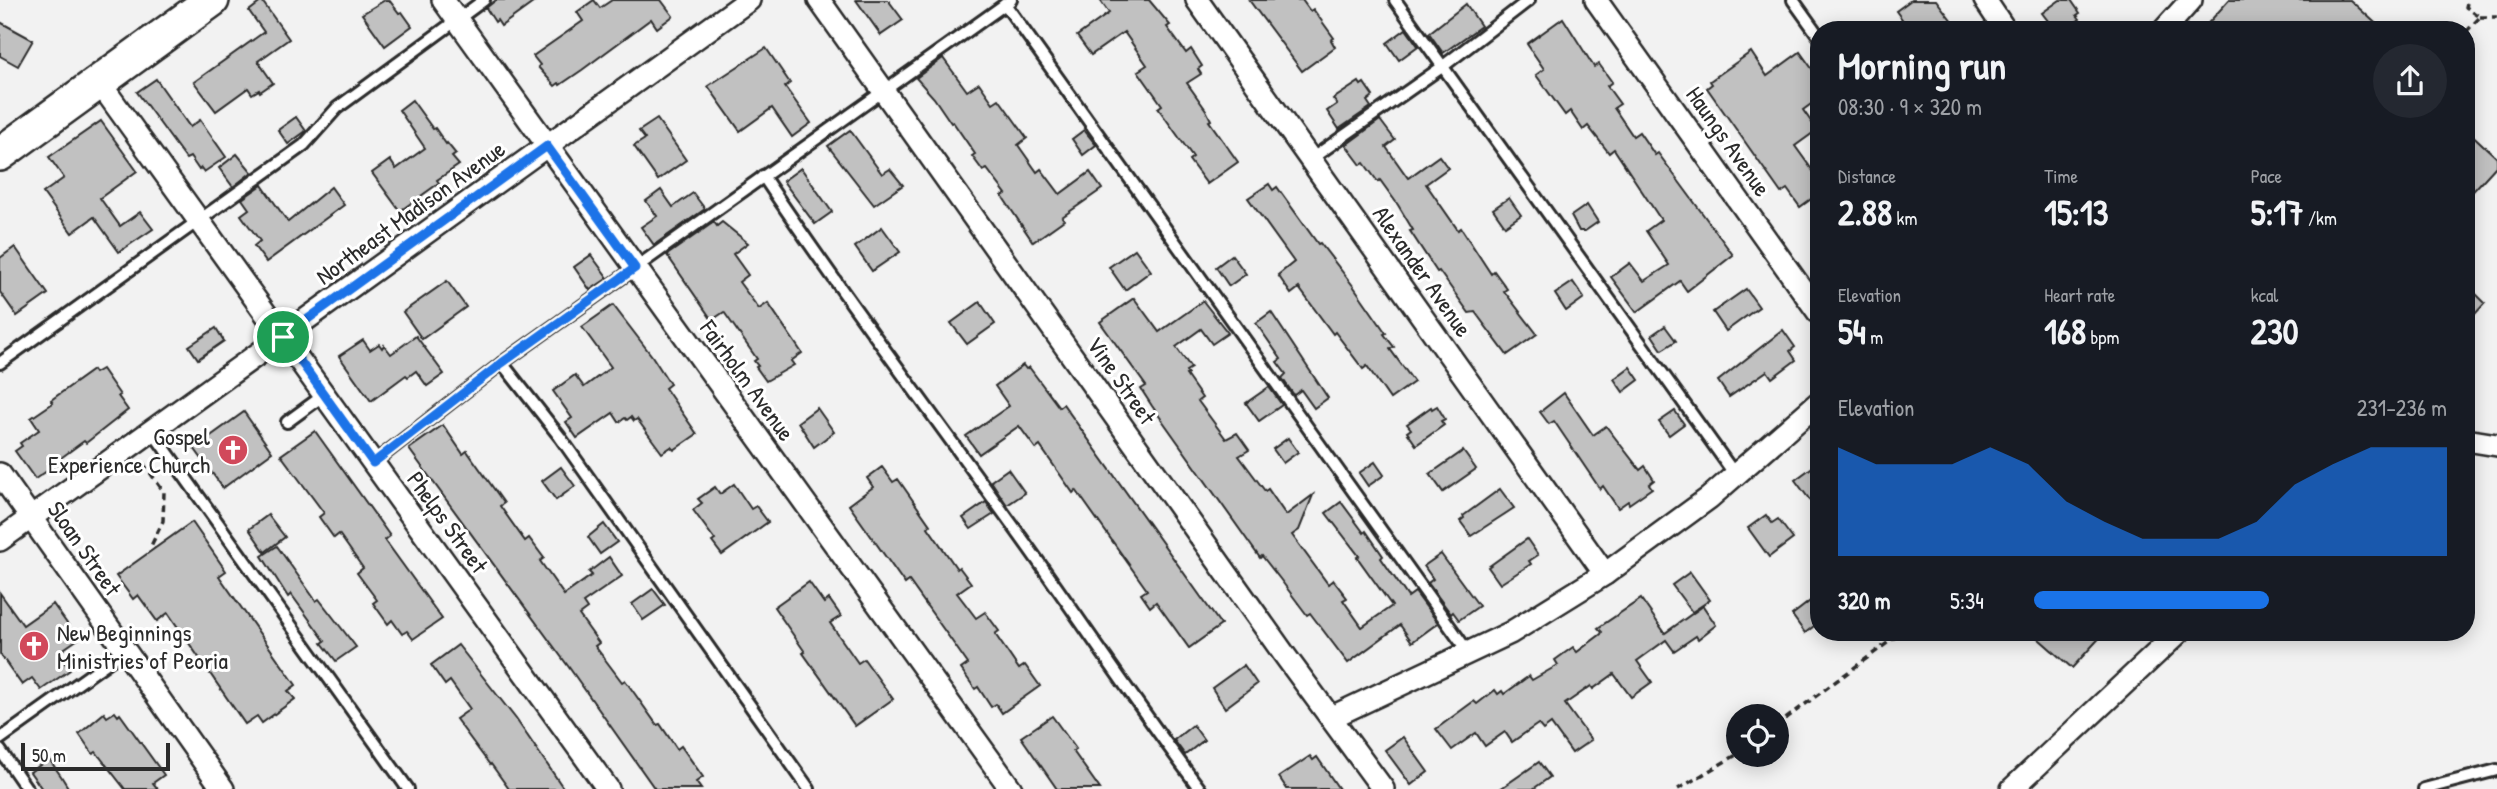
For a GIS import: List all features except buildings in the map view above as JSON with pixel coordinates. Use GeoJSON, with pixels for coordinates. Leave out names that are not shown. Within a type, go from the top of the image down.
{"type":"FeatureCollection","features":[{"type":"Feature","properties":{"kind":"main road"},"geometry":{"type":"LineString","coordinates":[[0,154],[212,0]]}},
{"type":"Feature","properties":{"kind":"street","name":"Fairholm Avenue"},"geometry":{"type":"LineString","coordinates":[[443,0],[1011,789]]}},
{"type":"Feature","properties":{"kind":"street","name":"Northeast Madison Avenue"},"geometry":{"type":"LineString","coordinates":[[0,540],[749,0]]}},
{"type":"Feature","properties":{"kind":"street","name":"Vine Street"},"geometry":{"type":"LineString","coordinates":[[819,0],[1286,657],[1383,789]]}},
{"type":"Feature","properties":{"kind":"street","name":"Alexander Avenue"},"geometry":{"type":"LineString","coordinates":[[1198,0],[1605,574]]}},
{"type":"Feature","properties":{"kind":"street","name":"Haungs Avenue"},"geometry":{"type":"LineString","coordinates":[[1596,0],[1810,301]]}},
{"type":"Feature","properties":{"kind":"street"},"geometry":{"type":"LineString","coordinates":[[1985,0],[1999,21]]}},
{"type":"Feature","properties":{"kind":"street"},"geometry":{"type":"LineString","coordinates":[[2172,21],[2191,0]]}},
{"type":"Feature","properties":{"kind":"street","name":"Phelps Street"},"geometry":{"type":"LineString","coordinates":[[99,82],[608,789]]}},
{"type":"Feature","properties":{"kind":"street"},"geometry":{"type":"LineString","coordinates":[[1332,717],[1510,633],[1605,574],[1736,476],[1810,410]]}},
{"type":"Feature","properties":{"kind":"street"},"geometry":{"type":"LineString","coordinates":[[2475,441],[2497,445]]}},
{"type":"Feature","properties":{"kind":"street","name":"Sloan Street"},"geometry":{"type":"LineString","coordinates":[[0,474],[223,789]]}},
{"type":"Feature","properties":{"kind":"street"},"geometry":{"type":"LineString","coordinates":[[2012,789],[2169,641]]}},
{"type":"Feature","properties":{"kind":"lane"},"geometry":{"type":"LineString","coordinates":[[0,363],[304,145],[337,108],[484,0]]}},
{"type":"Feature","properties":{"kind":"lane"},"geometry":{"type":"LineString","coordinates":[[1395,0],[1736,476]]}},
{"type":"Feature","properties":{"kind":"lane"},"geometry":{"type":"LineString","coordinates":[[1311,159],[1442,67],[1529,0]]}},
{"type":"Feature","properties":{"kind":"lane"},"geometry":{"type":"LineString","coordinates":[[1793,0],[1810,24]]}},
{"type":"Feature","properties":{"kind":"lane"},"geometry":{"type":"LineString","coordinates":[[373,463],[502,363],[1008,2],[1468,652]]}},
{"type":"Feature","properties":{"kind":"lane"},"geometry":{"type":"LineString","coordinates":[[763,176],[821,262],[1200,789]]}},
{"type":"Feature","properties":{"kind":"lane"},"geometry":{"type":"LineString","coordinates":[[502,363],[560,437],[809,789]]}},
{"type":"Feature","properties":{"kind":"lane"},"geometry":{"type":"LineString","coordinates":[[286,422],[324,395]]}},
{"type":"Feature","properties":{"kind":"lane"},"geometry":{"type":"LineString","coordinates":[[152,431],[408,789]]}},
{"type":"Feature","properties":{"kind":"lane"},"geometry":{"type":"LineString","coordinates":[[0,739],[125,650]]}},
{"type":"Feature","properties":{"kind":"lane"},"geometry":{"type":"LineString","coordinates":[[0,750],[27,789]]}},
{"type":"Feature","properties":{"kind":"lane"},"geometry":{"type":"LineString","coordinates":[[2424,789],[2497,770]]}},
{"type":"Feature","properties":{"kind":"path"},"geometry":{"type":"LineString","coordinates":[[2467,3],[2466,7],[2480,17],[2497,17]]}},
{"type":"Feature","properties":{"kind":"path"},"geometry":{"type":"LineString","coordinates":[[2475,22],[2480,17]]}},
{"type":"Feature","properties":{"kind":"path"},"geometry":{"type":"LineString","coordinates":[[143,463],[164,492],[163,521],[151,546],[154,549]]}},
{"type":"Feature","properties":{"kind":"path"},"geometry":{"type":"LineString","coordinates":[[1789,716],[1890,641]]}},
{"type":"Feature","properties":{"kind":"path"},"geometry":{"type":"LineString","coordinates":[[1678,789],[1726,761]]}},
{"type":"Feature","properties":{"kind":"place","name":"Gospel Experience Church"},"geometry":{"type":"Point","coordinates":[233,450]}},
{"type":"Feature","properties":{"kind":"place","name":"New Beginnings Ministries of Peoria"},"geometry":{"type":"Point","coordinates":[34,646]}},
{"type":"Feature","properties":{"kind":"route"},"geometry":{"type":"LineString","coordinates":[[547,146],[635,268],[502,363],[373,463],[283,337],[547,146]]}}]}
